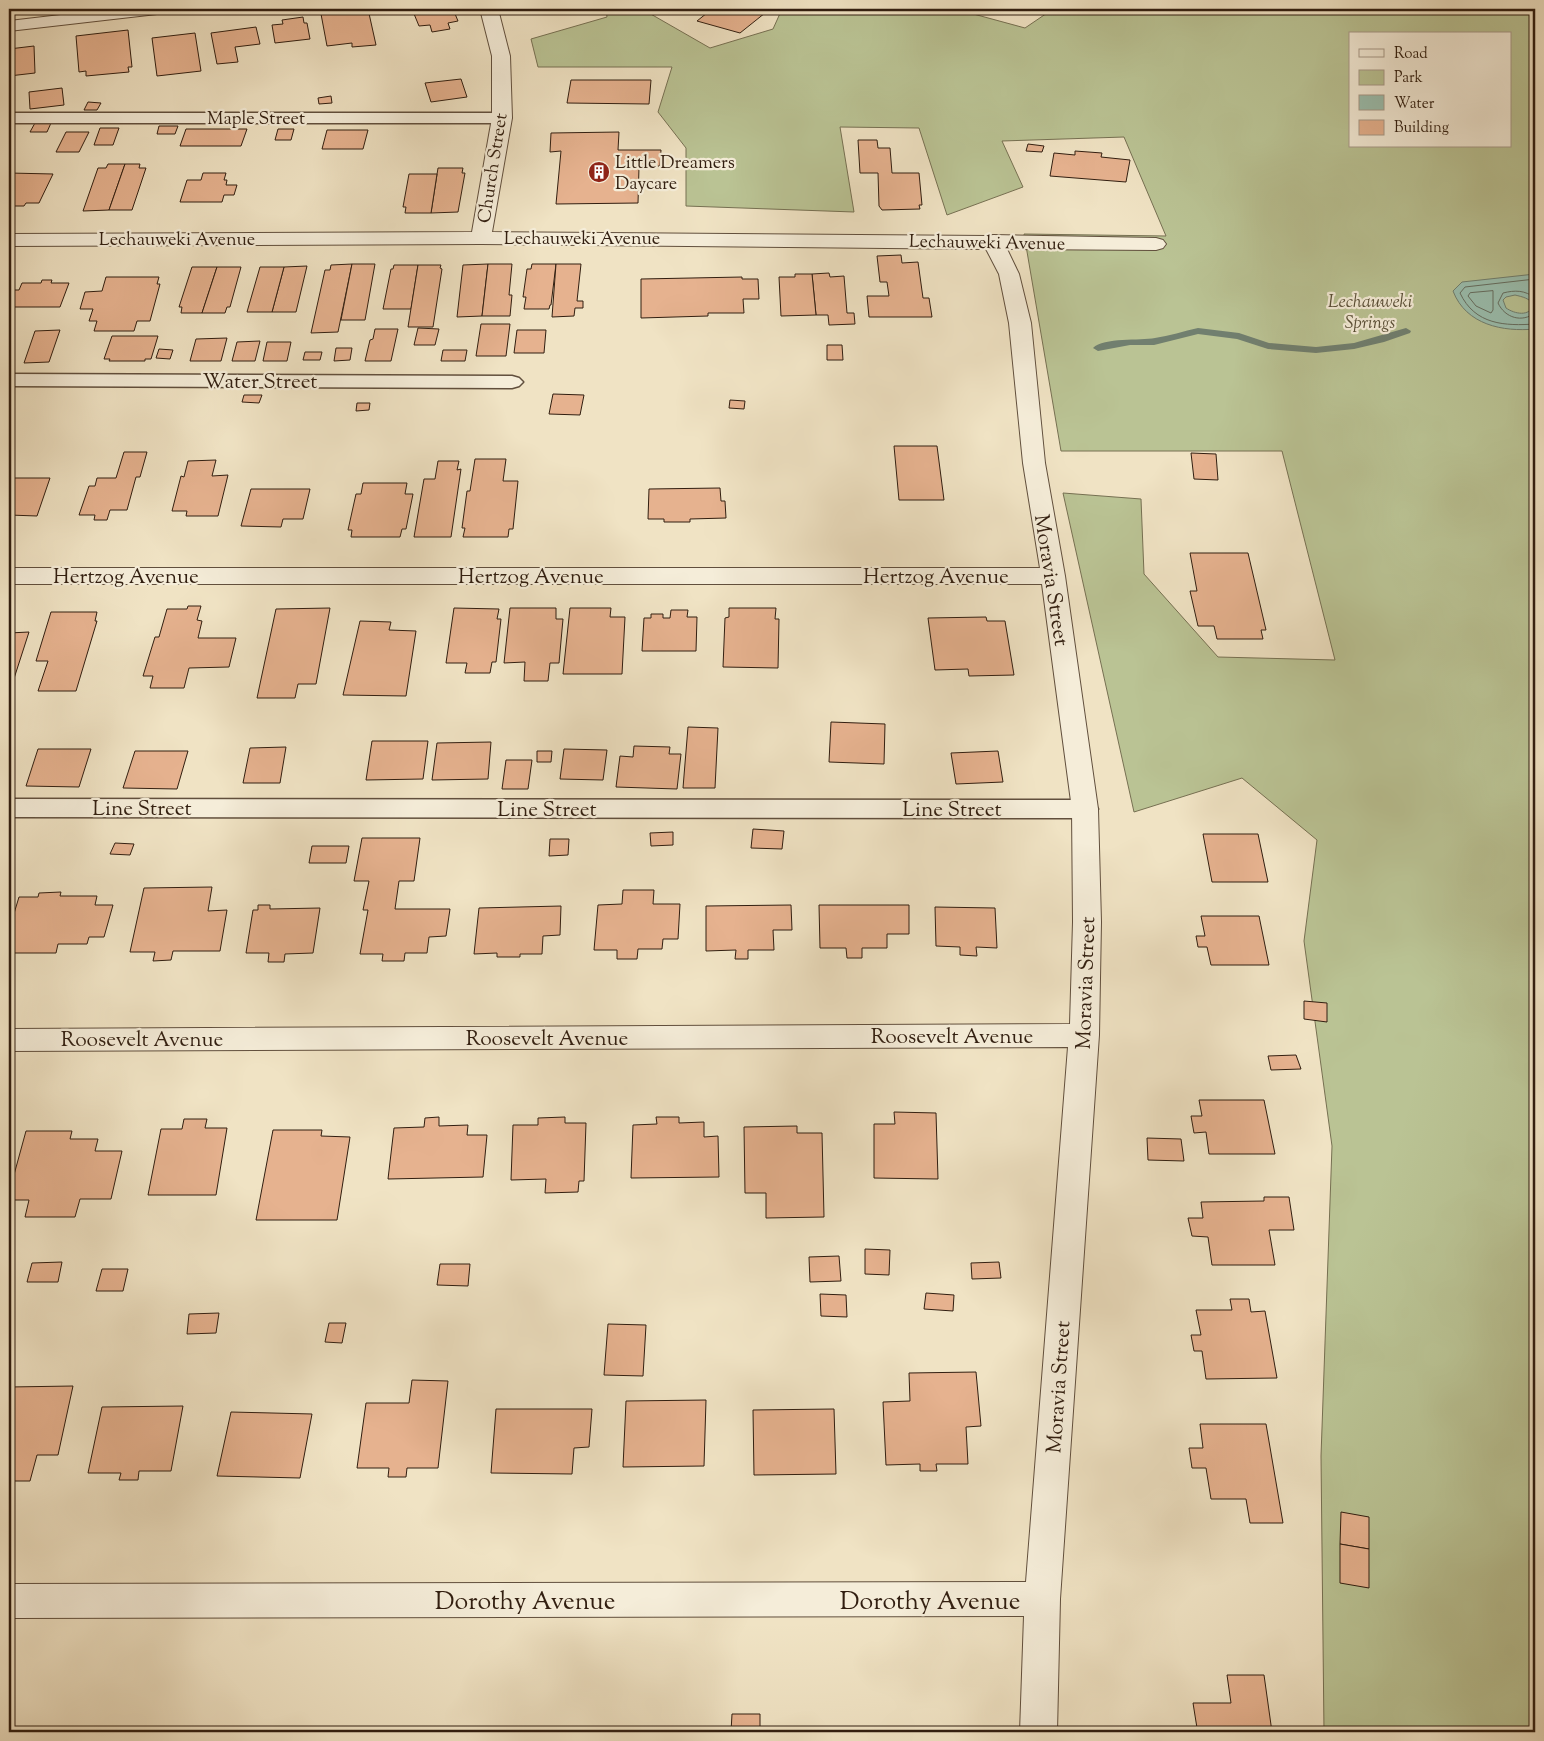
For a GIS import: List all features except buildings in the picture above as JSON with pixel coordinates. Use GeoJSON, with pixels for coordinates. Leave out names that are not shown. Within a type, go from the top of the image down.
{"type":"FeatureCollection","features":[{"type":"Feature","properties":{"kind":"street"},"geometry":{"type":"LineString","coordinates":[[9,26],[157,9]]}},
{"type":"Feature","properties":{"kind":"street","name":"Church Street"},"geometry":{"type":"LineString","coordinates":[[481,238],[502,118],[501,56],[490,9]]}},
{"type":"Feature","properties":{"kind":"street","name":"Lechauweki Avenue"},"geometry":{"type":"LineString","coordinates":[[9,240],[481,238],[992,241],[1156,244]]}},
{"type":"Feature","properties":{"kind":"street","name":"Moravia Street"},"geometry":{"type":"LineString","coordinates":[[992,241],[1009,274],[1020,324],[1034,462],[1053,576],[1085,809],[1087,922],[1084,1035],[1042,1599],[1039,1732]]}},
{"type":"Feature","properties":{"kind":"street","name":"Hertzog Avenue"},"geometry":{"type":"LineString","coordinates":[[9,576],[1053,576]]}},
{"type":"Feature","properties":{"kind":"street","name":"Roosevelt Avenue"},"geometry":{"type":"LineString","coordinates":[[9,1040],[1084,1035]]}},
{"type":"Feature","properties":{"kind":"street","name":"Dorothy Avenue"},"geometry":{"type":"LineString","coordinates":[[9,1601],[1042,1599]]}},
{"type":"Feature","properties":{"kind":"lane","name":"Maple Street"},"geometry":{"type":"LineString","coordinates":[[9,118],[502,118]]}},
{"type":"Feature","properties":{"kind":"lane","name":"Water Street"},"geometry":{"type":"LineString","coordinates":[[9,380],[512,382]]}},
{"type":"Feature","properties":{"kind":"lane","name":"Line Street"},"geometry":{"type":"LineString","coordinates":[[9,808],[1085,809]]}},
{"type":"Feature","properties":{"kind":"green space","name":"Lechauweki Springs"},"geometry":{"type":"Polygon","coordinates":[[[606,9],[642,9],[710,48],[773,29],[782,9],[955,9],[1025,28],[1053,9],[1535,9],[1535,1732],[1324,1732],[1321,1456],[1332,1146],[1304,941],[1317,840],[1242,778],[1134,812],[1063,493],[1141,499],[1144,574],[1218,657],[1335,660],[1282,451],[1061,451],[1024,234],[1166,236],[1124,137],[1002,141],[1023,187],[947,215],[919,128],[840,127],[854,212],[686,206],[686,148],[658,112],[672,67],[538,67],[531,39],[607,17],[606,9]]]}},
{"type":"Feature","properties":{"kind":"water"},"geometry":{"type":"Polygon","coordinates":[[[1535,274],[1535,329],[1523,330],[1498,327],[1476,319],[1459,303],[1453,291],[1462,282],[1535,274]],[[1515,295],[1506,297],[1503,300],[1506,308],[1517,313],[1525,313],[1532,309],[1534,305],[1528,299],[1515,295]]]}},
{"type":"Feature","properties":{"kind":"waterway"},"geometry":{"type":"LineString","coordinates":[[1098,348],[1130,342],[1154,342],[1198,331],[1239,336],[1268,346],[1316,350],[1354,346],[1406,331]]}},
{"type":"Feature","properties":{"kind":"place","name":"Little Dreamers Daycare"},"geometry":{"type":"Point","coordinates":[599,172]}}]}
